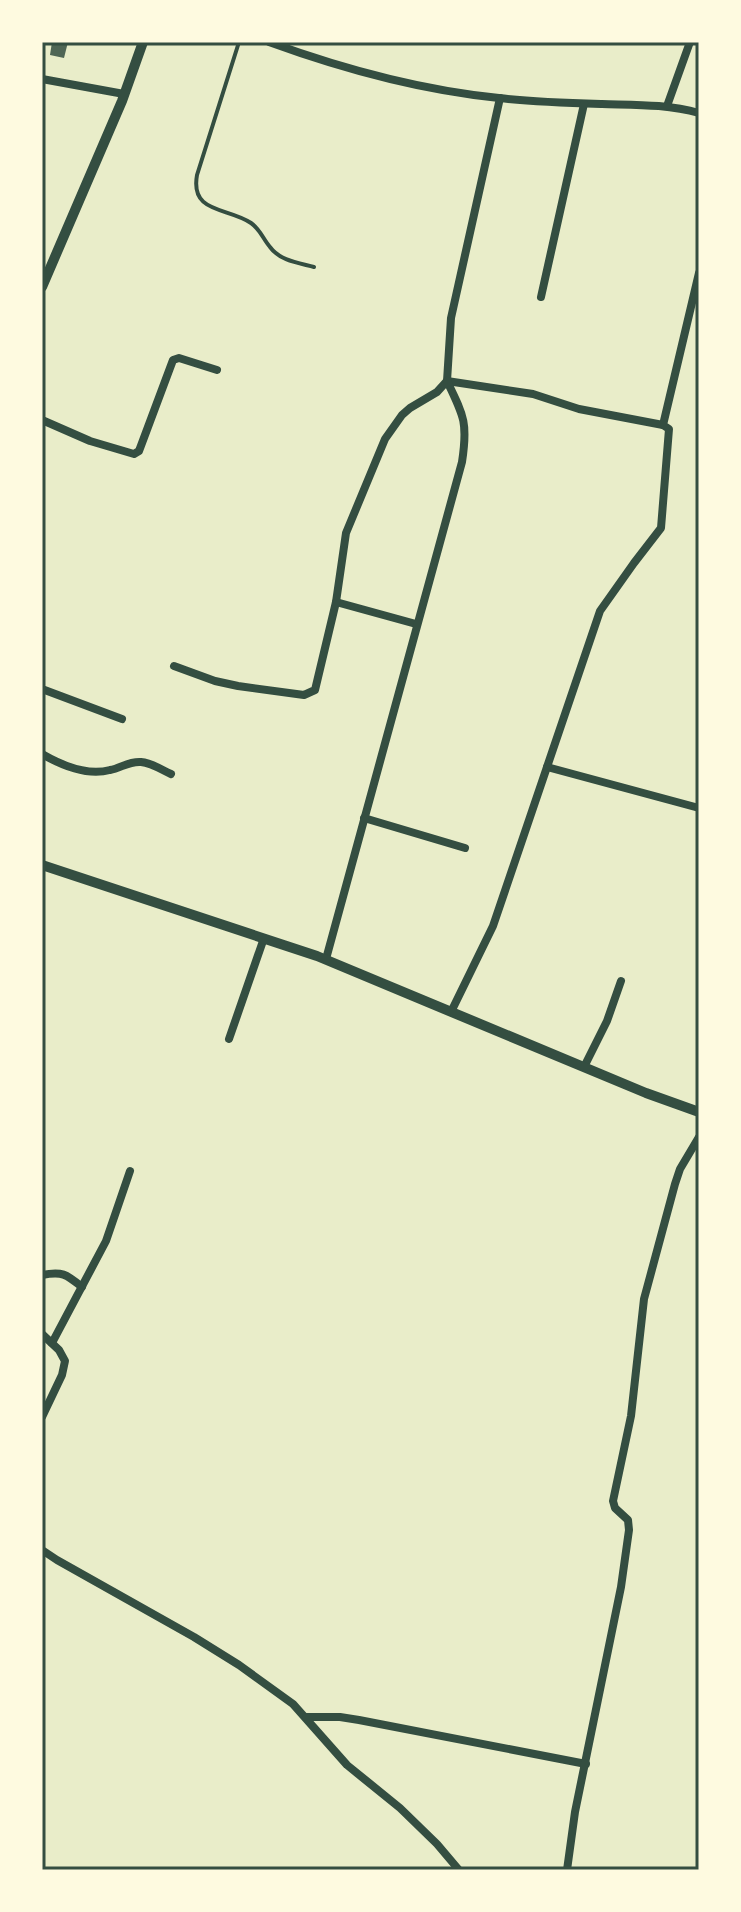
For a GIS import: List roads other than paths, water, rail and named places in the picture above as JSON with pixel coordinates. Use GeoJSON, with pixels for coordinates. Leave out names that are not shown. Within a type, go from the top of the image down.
{"type":"FeatureCollection","features":[{"type":"Feature","properties":{"kind":"street"},"geometry":{"type":"LineString","coordinates":[[42,287],[143,42]]}},
{"type":"Feature","properties":{"kind":"street"},"geometry":{"type":"LineString","coordinates":[[269,42],[322,62],[441,90],[584,104],[667,106],[699,113]]}},
{"type":"Feature","properties":{"kind":"street"},"geometry":{"type":"LineString","coordinates":[[667,106],[690,42]]}},
{"type":"Feature","properties":{"kind":"street"},"geometry":{"type":"LineString","coordinates":[[42,79],[124,94]]}},
{"type":"Feature","properties":{"kind":"street"},"geometry":{"type":"LineString","coordinates":[[326,959],[462,462],[464,418],[447,381],[451,318],[500,98]]}},
{"type":"Feature","properties":{"kind":"street"},"geometry":{"type":"LineString","coordinates":[[541,297],[584,104]]}},
{"type":"Feature","properties":{"kind":"street"},"geometry":{"type":"LineString","coordinates":[[663,425],[699,273]]}},
{"type":"Feature","properties":{"kind":"street"},"geometry":{"type":"LineString","coordinates":[[42,420],[90,441],[134,454],[139,451],[173,360],[179,358],[217,370]]}},
{"type":"Feature","properties":{"kind":"street"},"geometry":{"type":"LineString","coordinates":[[447,381],[533,394],[579,409],[663,425],[669,429],[661,528],[600,611],[493,926],[451,1012]]}},
{"type":"Feature","properties":{"kind":"street"},"geometry":{"type":"LineString","coordinates":[[174,666],[238,686],[304,695],[312,693],[317,686],[336,602],[346,533],[385,439],[402,415],[437,392],[447,381]]}},
{"type":"Feature","properties":{"kind":"street"},"geometry":{"type":"LineString","coordinates":[[336,602],[416,624]]}},
{"type":"Feature","properties":{"kind":"street"},"geometry":{"type":"LineString","coordinates":[[42,689],[122,719]]}},
{"type":"Feature","properties":{"kind":"street"},"geometry":{"type":"LineString","coordinates":[[42,754],[66,765],[88,770],[110,770],[140,762],[171,774]]}},
{"type":"Feature","properties":{"kind":"street"},"geometry":{"type":"LineString","coordinates":[[547,767],[699,808]]}},
{"type":"Feature","properties":{"kind":"street"},"geometry":{"type":"LineString","coordinates":[[364,818],[465,848]]}},
{"type":"Feature","properties":{"kind":"street"},"geometry":{"type":"LineString","coordinates":[[42,865],[326,959],[646,1093],[699,1112]]}},
{"type":"Feature","properties":{"kind":"street"},"geometry":{"type":"LineString","coordinates":[[229,1039],[264,938]]}},
{"type":"Feature","properties":{"kind":"street"},"geometry":{"type":"LineString","coordinates":[[584,1067],[607,1021],[621,981]]}},
{"type":"Feature","properties":{"kind":"street"},"geometry":{"type":"LineString","coordinates":[[567,1870],[575,1812],[621,1587],[629,1530],[628,1520],[615,1508],[613,1496],[631,1416],[640,1320],[675,1184],[699,1137]]}},
{"type":"Feature","properties":{"kind":"street"},"geometry":{"type":"LineString","coordinates":[[52,1343],[106,1241],[130,1171]]}},
{"type":"Feature","properties":{"kind":"street"},"geometry":{"type":"LineString","coordinates":[[42,1275],[60,1273],[82,1287]]}},
{"type":"Feature","properties":{"kind":"street"},"geometry":{"type":"LineString","coordinates":[[42,1334],[63,1355],[65,1367],[42,1417]]}},
{"type":"Feature","properties":{"kind":"street"},"geometry":{"type":"LineString","coordinates":[[42,1550],[239,1665],[293,1704],[347,1765],[400,1808],[459,1870]]}},
{"type":"Feature","properties":{"kind":"street"},"geometry":{"type":"LineString","coordinates":[[306,1717],[359,1720],[586,1764]]}},
{"type":"Feature","properties":{"kind":"lane"},"geometry":{"type":"LineString","coordinates":[[239,42],[197,175],[198,194],[208,206],[254,225],[280,257],[314,267]]}}]}
